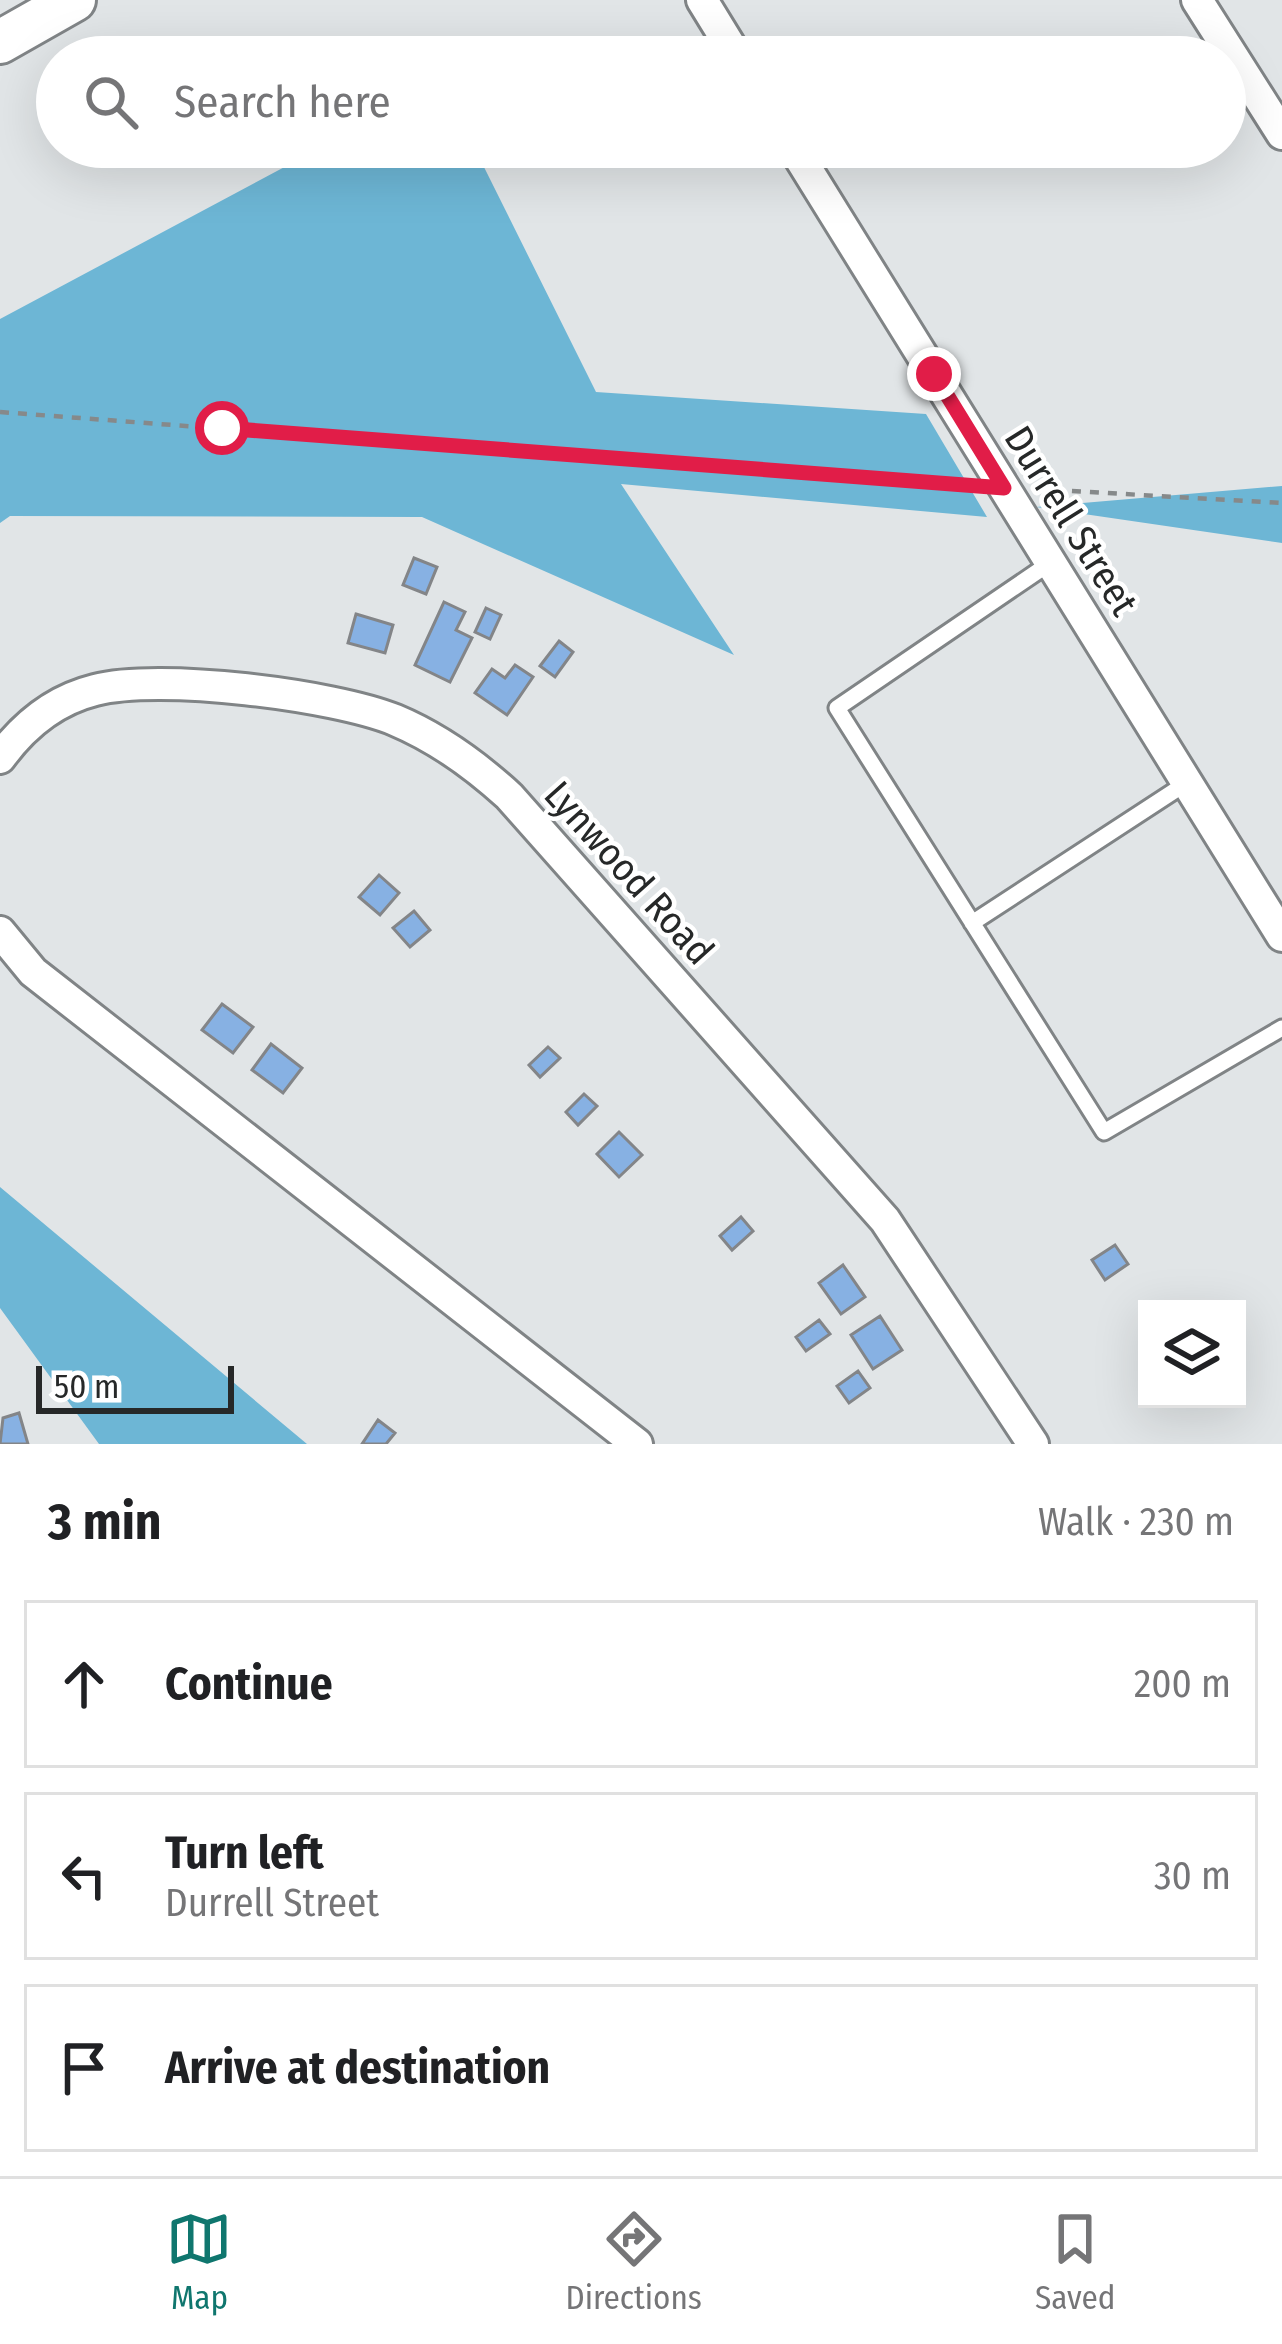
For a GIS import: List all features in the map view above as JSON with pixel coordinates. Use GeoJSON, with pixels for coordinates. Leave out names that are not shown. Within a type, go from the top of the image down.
{"type":"FeatureCollection","features":[{"type":"Feature","properties":{"kind":"main road"},"geometry":{"type":"LineString","coordinates":[[0,41],[74,0]]}},
{"type":"Feature","properties":{"kind":"street"},"geometry":{"type":"LineString","coordinates":[[702,0],[724,36]]}},
{"type":"Feature","properties":{"kind":"street"},"geometry":{"type":"LineString","coordinates":[[1197,0],[1220,36]]}},
{"type":"Feature","properties":{"kind":"street"},"geometry":{"type":"LineString","coordinates":[[1246,77],[1282,134]]}},
{"type":"Feature","properties":{"kind":"street","name":"Durrell Street"},"geometry":{"type":"LineString","coordinates":[[806,168],[1282,936]]}},
{"type":"Feature","properties":{"kind":"street","name":"Lynwood Road"},"geometry":{"type":"LineString","coordinates":[[0,758],[45,712],[116,685],[324,700],[395,720],[458,753],[509,796],[885,1220],[1033,1444]]}},
{"type":"Feature","properties":{"kind":"street"},"geometry":{"type":"LineString","coordinates":[[0,932],[33,972],[637,1444]]}},
{"type":"Feature","properties":{"kind":"lane"},"geometry":{"type":"LineString","coordinates":[[1050,563],[837,708],[1104,1132],[1282,1028]]}},
{"type":"Feature","properties":{"kind":"lane"},"geometry":{"type":"LineString","coordinates":[[972,923],[1188,782]]}},
{"type":"Feature","properties":{"kind":"path"},"geometry":{"type":"LineString","coordinates":[[0,412],[1004,488],[1282,503]]}},
{"type":"Feature","properties":{"kind":"shaded area"},"geometry":{"type":"Polygon","coordinates":[[[283,168],[484,168],[596,392],[926,414],[987,517],[621,484],[734,655],[422,517],[10,516],[0,523],[0,319],[283,168]]]}},
{"type":"Feature","properties":{"kind":"shaded area"},"geometry":{"type":"Polygon","coordinates":[[[1282,486],[1282,543],[1036,507],[1282,486]]]}},
{"type":"Feature","properties":{"kind":"shaded area"},"geometry":{"type":"Polygon","coordinates":[[[0,1187],[307,1444],[99,1444],[0,1308],[0,1187]]]}},
{"type":"Feature","properties":{"kind":"building"},"geometry":{"type":"Polygon","coordinates":[[[414,558],[437,567],[426,594],[403,585],[414,558]]]}},
{"type":"Feature","properties":{"kind":"building"},"geometry":{"type":"Polygon","coordinates":[[[444,602],[465,612],[456,630],[472,638],[450,682],[415,665],[444,602]]]}},
{"type":"Feature","properties":{"kind":"building"},"geometry":{"type":"Polygon","coordinates":[[[486,608],[501,615],[490,639],[475,632],[486,608]]]}},
{"type":"Feature","properties":{"kind":"building"},"geometry":{"type":"Polygon","coordinates":[[[356,614],[393,625],[385,653],[348,643],[356,614]]]}},
{"type":"Feature","properties":{"kind":"building"},"geometry":{"type":"Polygon","coordinates":[[[559,641],[573,652],[555,677],[540,666],[559,641]]]}},
{"type":"Feature","properties":{"kind":"building"},"geometry":{"type":"Polygon","coordinates":[[[515,665],[533,677],[507,715],[475,693],[492,669],[505,678],[515,665]]]}},
{"type":"Feature","properties":{"kind":"building"},"geometry":{"type":"Polygon","coordinates":[[[379,875],[399,893],[380,915],[359,897],[379,875]]]}},
{"type":"Feature","properties":{"kind":"building"},"geometry":{"type":"Polygon","coordinates":[[[414,911],[430,930],[410,947],[393,928],[414,911]]]}},
{"type":"Feature","properties":{"kind":"building"},"geometry":{"type":"Polygon","coordinates":[[[222,1004],[253,1027],[233,1053],[202,1030],[222,1004]]]}},
{"type":"Feature","properties":{"kind":"building"},"geometry":{"type":"Polygon","coordinates":[[[271,1044],[302,1068],[283,1093],[252,1070],[271,1044]]]}},
{"type":"Feature","properties":{"kind":"building"},"geometry":{"type":"Polygon","coordinates":[[[548,1047],[560,1058],[540,1077],[529,1065],[548,1047]]]}},
{"type":"Feature","properties":{"kind":"building"},"geometry":{"type":"Polygon","coordinates":[[[584,1094],[597,1106],[578,1125],[566,1112],[584,1094]]]}},
{"type":"Feature","properties":{"kind":"building"},"geometry":{"type":"Polygon","coordinates":[[[619,1132],[642,1155],[619,1177],[597,1154],[619,1132]]]}},
{"type":"Feature","properties":{"kind":"building"},"geometry":{"type":"Polygon","coordinates":[[[741,1217],[753,1231],[732,1250],[720,1236],[741,1217]]]}},
{"type":"Feature","properties":{"kind":"building"},"geometry":{"type":"Polygon","coordinates":[[[1115,1245],[1128,1264],[1105,1280],[1092,1260],[1115,1245]]]}},
{"type":"Feature","properties":{"kind":"building"},"geometry":{"type":"Polygon","coordinates":[[[843,1265],[865,1297],[841,1314],[819,1283],[843,1265]]]}},
{"type":"Feature","properties":{"kind":"building"},"geometry":{"type":"Polygon","coordinates":[[[880,1316],[902,1350],[873,1369],[851,1335],[880,1316]]]}},
{"type":"Feature","properties":{"kind":"building"},"geometry":{"type":"Polygon","coordinates":[[[819,1320],[830,1334],[806,1351],[796,1337],[819,1320]]]}},
{"type":"Feature","properties":{"kind":"building"},"geometry":{"type":"Polygon","coordinates":[[[858,1371],[870,1388],[849,1403],[837,1386],[858,1371]]]}},
{"type":"Feature","properties":{"kind":"building"},"geometry":{"type":"Polygon","coordinates":[[[19,1413],[28,1444],[0,1444],[3,1418],[19,1413]]]}},
{"type":"Feature","properties":{"kind":"building"},"geometry":{"type":"Polygon","coordinates":[[[378,1420],[395,1433],[386,1444],[362,1444],[378,1420]]]}},
{"type":"Feature","properties":{"kind":"route"},"geometry":{"type":"LineString","coordinates":[[222,428],[1004,488],[934,374]]}}]}
